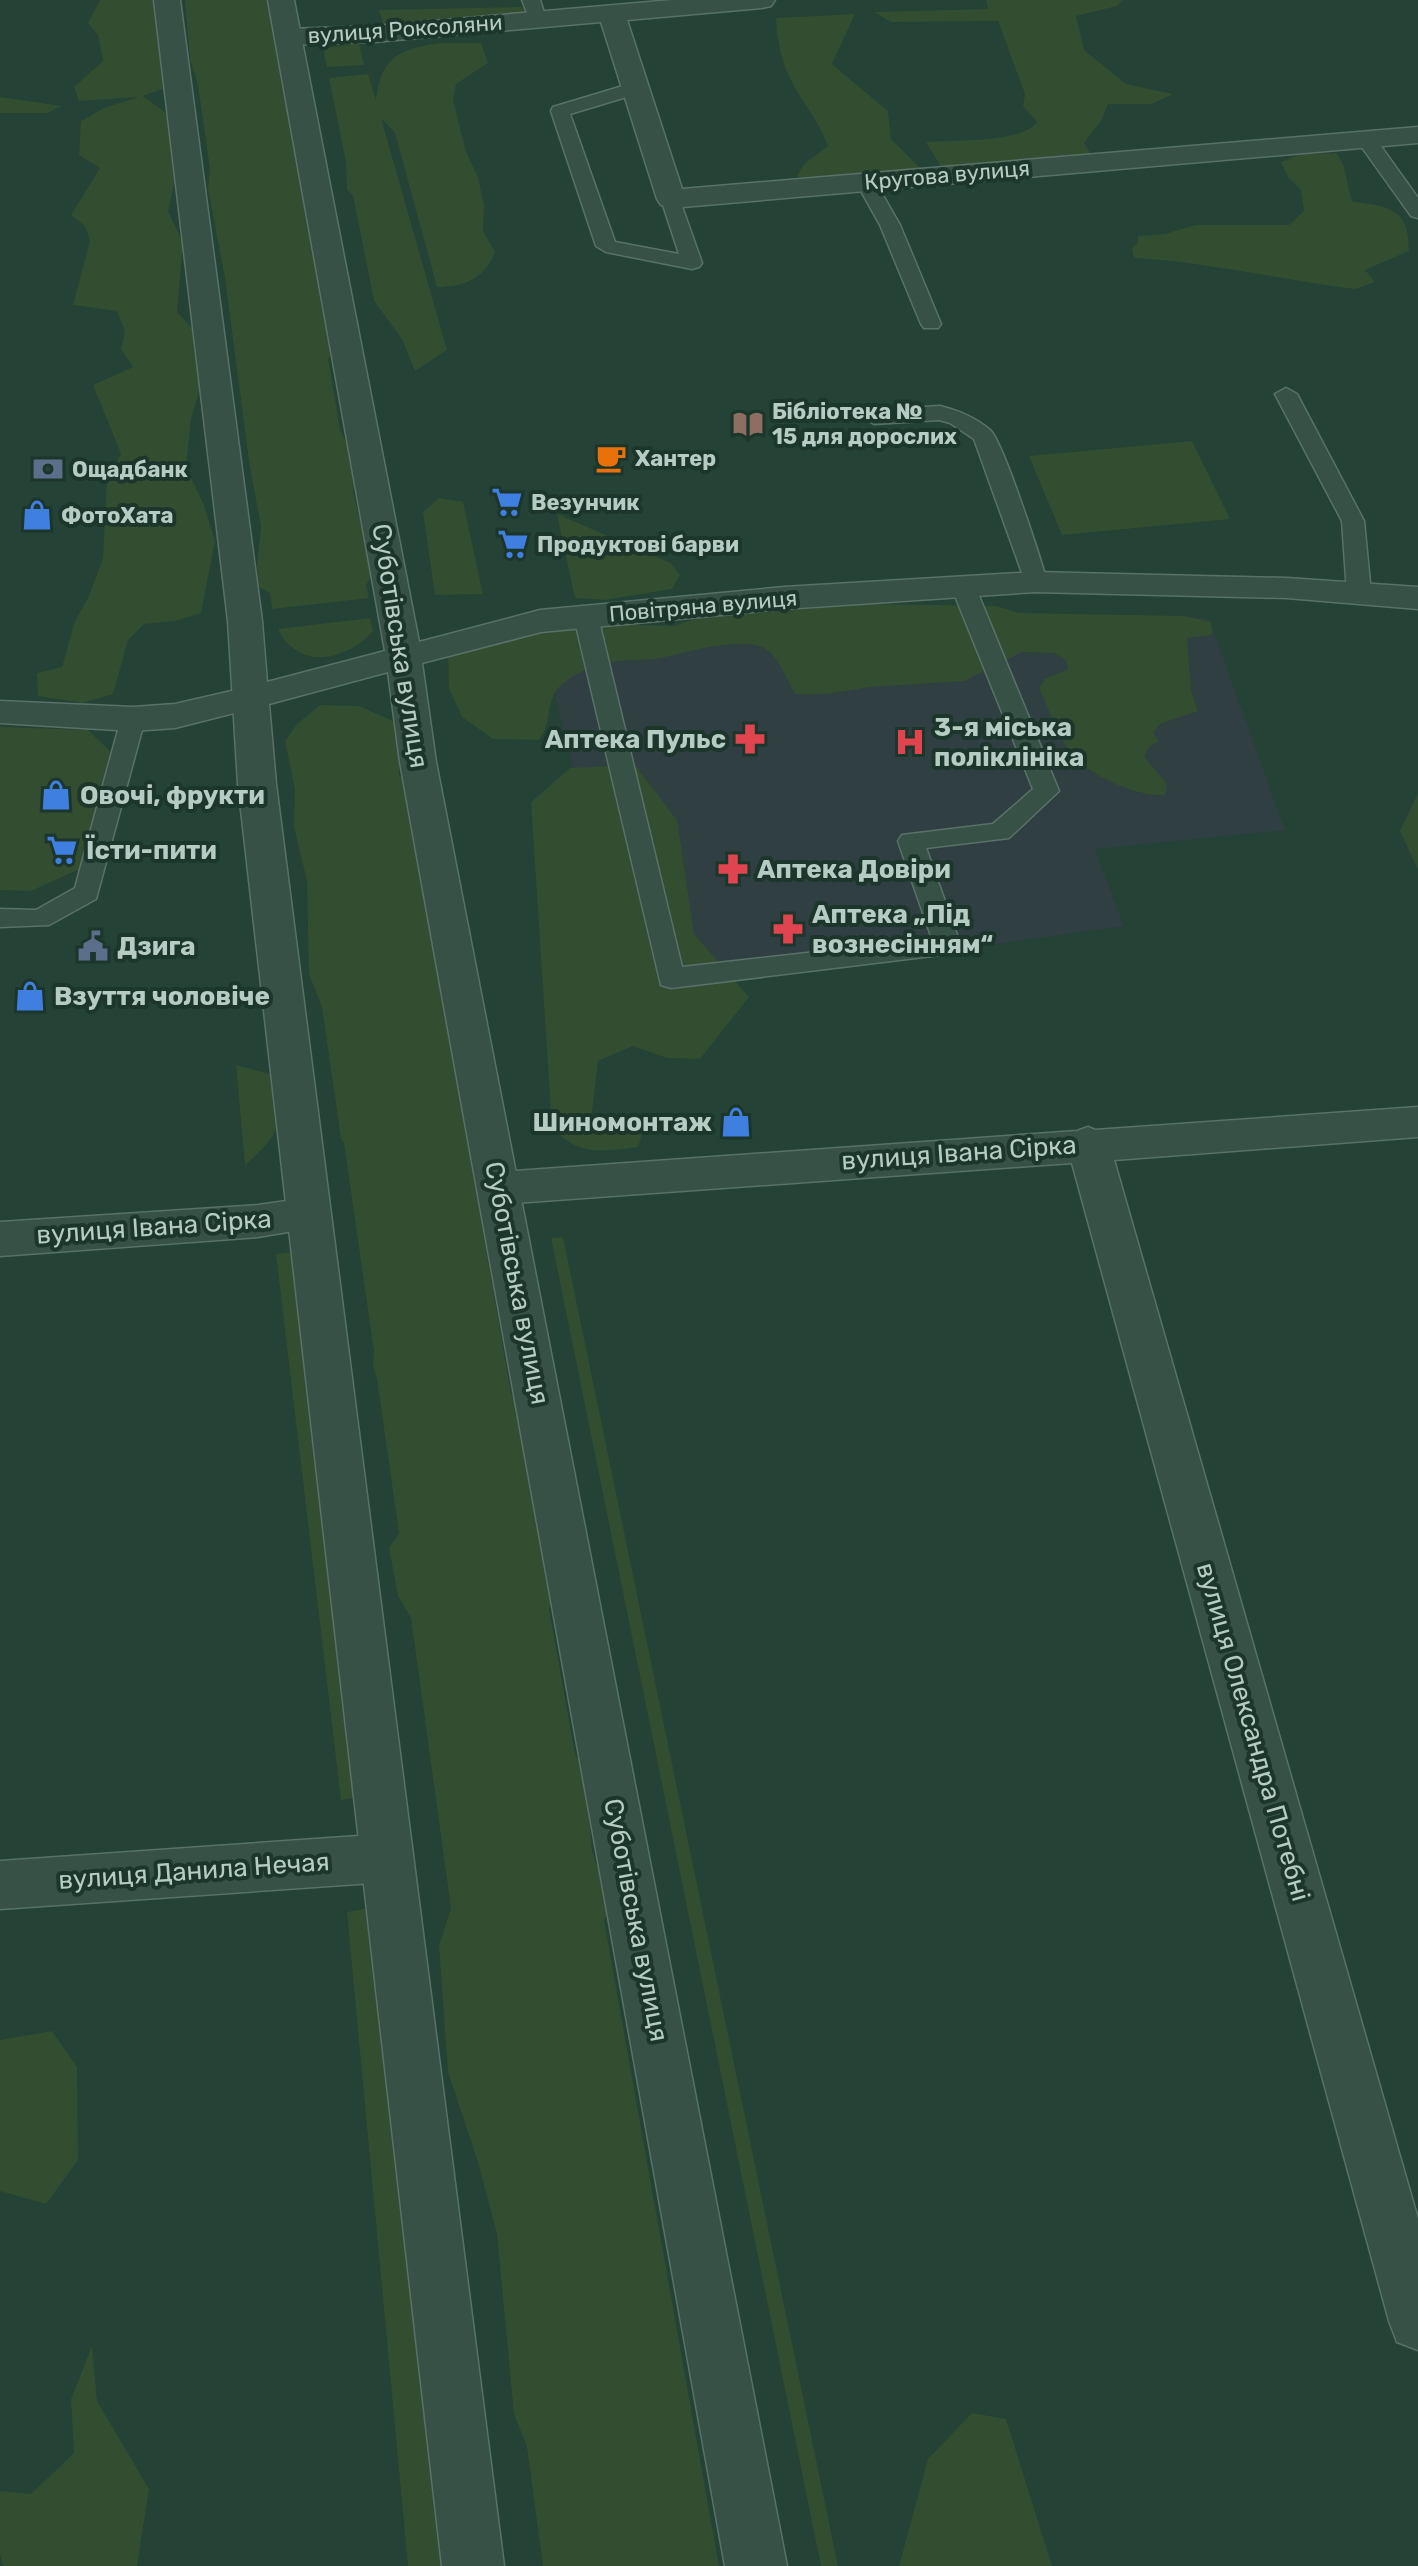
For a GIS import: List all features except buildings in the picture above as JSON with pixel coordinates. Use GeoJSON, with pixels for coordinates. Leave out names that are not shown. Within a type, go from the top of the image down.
{"type":"FeatureCollection","features":[{"type":"Feature","properties":{"kind":"street"},"geometry":{"type":"LineString","coordinates":[[167,0],[245,621],[249,698],[308,1214],[473,2566]]}},
{"type":"Feature","properties":{"kind":"street","name":"Суботівська вулиця"},"geometry":{"type":"LineString","coordinates":[[281,0],[406,656],[418,762],[756,2566]]}},
{"type":"Feature","properties":{"kind":"street","name":"вулиця Роксоляни"},"geometry":{"type":"LineString","coordinates":[[288,37],[374,34],[534,9],[611,12],[676,3],[762,0]]}},
{"type":"Feature","properties":{"kind":"street"},"geometry":{"type":"LineString","coordinates":[[611,12],[671,199]]}},
{"type":"Feature","properties":{"kind":"street","name":"Кругова вулиця"},"geometry":{"type":"LineString","coordinates":[[671,199],[1418,135]]}},
{"type":"Feature","properties":{"kind":"street","name":"Повітряна вулиця"},"geometry":{"type":"LineString","coordinates":[[0,712],[133,719],[175,716],[540,621],[784,598],[1035,582],[1359,593],[1418,598]]}},
{"type":"Feature","properties":{"kind":"street","name":"вулиця Івана Сірка"},"geometry":{"type":"LineString","coordinates":[[500,1188],[1088,1143],[1418,1122]]}},
{"type":"Feature","properties":{"kind":"street","name":"вулиця Олександра Потебні"},"geometry":{"type":"LineString","coordinates":[[1088,1143],[1418,2321]]}},
{"type":"Feature","properties":{"kind":"street","name":"вулиця Івана Сірка"},"geometry":{"type":"LineString","coordinates":[[0,1239],[258,1221],[308,1214]]}},
{"type":"Feature","properties":{"kind":"street","name":"вулиця Данила Нечая"},"geometry":{"type":"LineString","coordinates":[[0,1885],[387,1858]]}},
{"type":"Feature","properties":{"kind":"lane"},"geometry":{"type":"LineString","coordinates":[[636,88],[560,111],[606,246],[692,263],[671,199]]}},
{"type":"Feature","properties":{"kind":"lane"},"geometry":{"type":"LineString","coordinates":[[1366,139],[1418,212]]}},
{"type":"Feature","properties":{"kind":"lane"},"geometry":{"type":"LineString","coordinates":[[866,182],[890,225],[931,324]]}},
{"type":"Feature","properties":{"kind":"lane"},"geometry":{"type":"LineString","coordinates":[[1286,394],[1353,521],[1359,593]]}},
{"type":"Feature","properties":{"kind":"lane"},"geometry":{"type":"LineString","coordinates":[[874,417],[940,413],[958,418],[984,436],[1029,557],[1035,582]]}},
{"type":"Feature","properties":{"kind":"lane"},"geometry":{"type":"LineString","coordinates":[[586,617],[671,978],[948,946],[911,841],[1000,832],[1046,791],[963,586]]}},
{"type":"Feature","properties":{"kind":"lane"},"geometry":{"type":"LineString","coordinates":[[0,918],[40,919],[87,893],[133,719]]}},
{"type":"Feature","properties":{"kind":"shaded area","name":"3-я міська поліклініка"},"geometry":{"type":"Polygon","coordinates":[[[1001,613],[1209,618],[1285,830],[1095,849],[1124,926],[628,996],[545,654],[1001,613]]]}},
{"type":"Feature","properties":{"kind":"green space"},"geometry":{"type":"Polygon","coordinates":[[[100,0],[160,0],[165,88],[143,96],[166,113],[176,175],[168,211],[183,243],[177,312],[195,331],[207,363],[191,419],[186,467],[204,505],[215,541],[201,613],[175,621],[144,624],[128,640],[113,694],[83,703],[38,696],[37,673],[62,667],[75,621],[89,596],[103,558],[107,478],[121,454],[93,385],[133,367],[121,349],[125,331],[117,311],[73,305],[90,241],[85,226],[71,215],[100,168],[79,155],[81,121],[104,108],[139,97],[79,101],[74,87],[103,61],[98,35],[88,23],[100,0]]]}},
{"type":"Feature","properties":{"kind":"green space"},"geometry":{"type":"Polygon","coordinates":[[[185,0],[270,0],[282,85],[294,109],[332,354],[328,358],[340,429],[357,466],[353,491],[373,574],[366,585],[369,598],[272,609],[270,593],[259,587],[257,565],[261,527],[249,461],[225,278],[208,189],[210,169],[198,85],[190,59],[185,0]]]}},
{"type":"Feature","properties":{"kind":"green space"},"geometry":{"type":"Polygon","coordinates":[[[986,0],[1123,0],[1117,6],[1076,16],[1084,50],[1126,84],[1173,94],[1152,104],[1108,104],[1101,121],[1084,143],[1092,156],[942,169],[926,142],[1002,137],[1029,129],[1037,122],[1023,106],[1025,94],[998,21],[891,22],[874,12],[988,9],[986,0]]]}},
{"type":"Feature","properties":{"kind":"green space"},"geometry":{"type":"Polygon","coordinates":[[[525,7],[526,15],[384,25],[379,10],[525,7]]]}},
{"type":"Feature","properties":{"kind":"green space"},"geometry":{"type":"Polygon","coordinates":[[[855,14],[832,64],[888,111],[891,139],[921,169],[858,173],[809,181],[797,176],[804,164],[828,146],[785,67],[776,18],[855,14]]]}},
{"type":"Feature","properties":{"kind":"green space"},"geometry":{"type":"Polygon","coordinates":[[[440,43],[481,43],[488,63],[456,84],[453,100],[466,152],[478,177],[484,206],[483,231],[495,252],[486,269],[472,280],[437,287],[395,133],[381,118],[447,350],[415,371],[402,339],[374,301],[353,195],[347,190],[346,162],[329,78],[368,74],[376,100],[382,73],[395,57],[414,48],[440,43]]]}},
{"type":"Feature","properties":{"kind":"green space"},"geometry":{"type":"Polygon","coordinates":[[[359,44],[364,65],[327,67],[323,48],[359,44]]]}},
{"type":"Feature","properties":{"kind":"green space"},"geometry":{"type":"Polygon","coordinates":[[[0,97],[62,106],[47,113],[0,113],[0,97]]]}},
{"type":"Feature","properties":{"kind":"green space"},"geometry":{"type":"Polygon","coordinates":[[[1336,153],[1343,165],[1353,202],[1387,208],[1401,218],[1405,226],[1409,251],[1365,270],[1375,282],[1355,289],[1189,263],[1134,258],[1132,249],[1138,242],[1138,236],[1165,234],[1195,225],[1289,225],[1304,211],[1301,190],[1288,177],[1281,162],[1301,154],[1336,153]]]}},
{"type":"Feature","properties":{"kind":"green space"},"geometry":{"type":"Polygon","coordinates":[[[1192,441],[1230,519],[1062,535],[1029,456],[1192,441]]]}},
{"type":"Feature","properties":{"kind":"green space"},"geometry":{"type":"Polygon","coordinates":[[[439,498],[463,502],[483,594],[435,595],[423,512],[439,498]]]}},
{"type":"Feature","properties":{"kind":"green space"},"geometry":{"type":"Polygon","coordinates":[[[557,514],[671,563],[680,575],[672,589],[605,600],[575,598],[557,514]]]}},
{"type":"Feature","properties":{"kind":"green space"},"geometry":{"type":"Polygon","coordinates":[[[870,604],[996,606],[1019,613],[1184,616],[1211,622],[1212,635],[1187,638],[1191,691],[1198,711],[1160,724],[1153,733],[1159,741],[1149,747],[1144,757],[1167,784],[1165,795],[1141,792],[1113,783],[1087,768],[1069,751],[1039,688],[1045,679],[1068,669],[1066,660],[1054,653],[1022,652],[964,681],[871,687],[826,694],[795,694],[774,656],[764,648],[753,645],[727,645],[654,659],[611,662],[584,670],[561,685],[552,698],[546,727],[539,740],[493,739],[462,717],[449,689],[448,651],[505,622],[674,626],[698,618],[870,604]]]}},
{"type":"Feature","properties":{"kind":"green space"},"geometry":{"type":"Polygon","coordinates":[[[370,618],[373,631],[362,641],[337,655],[323,657],[298,651],[278,629],[370,618]]]}},
{"type":"Feature","properties":{"kind":"green space"},"geometry":{"type":"Polygon","coordinates":[[[320,705],[359,706],[393,721],[400,746],[399,777],[403,777],[433,946],[448,979],[470,1111],[465,1128],[511,1394],[531,1416],[556,1591],[549,1609],[575,1754],[585,1770],[592,1851],[611,1906],[604,1920],[719,2566],[543,2566],[527,2447],[514,2414],[497,2234],[478,2162],[448,2072],[439,1946],[451,1908],[411,1618],[398,1596],[389,1548],[399,1533],[344,1143],[322,1007],[309,974],[307,881],[294,827],[295,790],[285,741],[297,724],[320,705]]]}},
{"type":"Feature","properties":{"kind":"green space"},"geometry":{"type":"Polygon","coordinates":[[[0,727],[88,730],[116,757],[84,867],[31,891],[0,890],[0,727]]]}},
{"type":"Feature","properties":{"kind":"green space"},"geometry":{"type":"Polygon","coordinates":[[[635,765],[677,820],[694,934],[749,997],[700,1059],[667,1058],[633,1046],[598,1061],[592,1113],[601,1125],[642,1134],[638,1147],[591,1150],[571,1143],[552,1127],[531,802],[570,768],[635,765]]]}},
{"type":"Feature","properties":{"kind":"green space"},"geometry":{"type":"Polygon","coordinates":[[[1418,793],[1418,870],[1400,831],[1418,793]]]}},
{"type":"Feature","properties":{"kind":"green space"},"geometry":{"type":"Polygon","coordinates":[[[236,1065],[273,1075],[278,1116],[277,1126],[268,1143],[245,1165],[236,1065]]]}},
{"type":"Feature","properties":{"kind":"green space"},"geometry":{"type":"Polygon","coordinates":[[[563,1237],[838,2566],[821,2566],[551,1238],[563,1237]]]}},
{"type":"Feature","properties":{"kind":"green space"},"geometry":{"type":"Polygon","coordinates":[[[294,1252],[361,1797],[341,1800],[276,1254],[294,1252]]]}},
{"type":"Feature","properties":{"kind":"green space"},"geometry":{"type":"Polygon","coordinates":[[[375,1907],[442,2566],[408,2566],[347,1912],[375,1907]]]}},
{"type":"Feature","properties":{"kind":"green space"},"geometry":{"type":"Polygon","coordinates":[[[52,2031],[77,2067],[78,2160],[46,2204],[0,2191],[0,2040],[52,2031]]]}},
{"type":"Feature","properties":{"kind":"green space"},"geometry":{"type":"Polygon","coordinates":[[[92,2346],[97,2401],[149,2489],[137,2566],[3,2566],[0,2554],[0,2491],[31,2494],[74,2453],[71,2399],[92,2346]]]}},
{"type":"Feature","properties":{"kind":"green space"},"geometry":{"type":"Polygon","coordinates":[[[972,2413],[1006,2419],[1052,2566],[899,2566],[928,2459],[972,2413]]]}},
{"type":"Feature","properties":{"kind":"place","name":"Бібліотека № 15 для дорослих"},"geometry":{"type":"Point","coordinates":[748,424]}},
{"type":"Feature","properties":{"kind":"place","name":"Хантер"},"geometry":{"type":"Point","coordinates":[611,458]}},
{"type":"Feature","properties":{"kind":"place","name":"Ощадбанк"},"geometry":{"type":"Point","coordinates":[48,469]}},
{"type":"Feature","properties":{"kind":"place","name":"Везунчик"},"geometry":{"type":"Point","coordinates":[507,502]}},
{"type":"Feature","properties":{"kind":"place","name":"ФотоХата"},"geometry":{"type":"Point","coordinates":[37,515]}},
{"type":"Feature","properties":{"kind":"place","name":"Продуктові барви"},"geometry":{"type":"Point","coordinates":[513,544]}},
{"type":"Feature","properties":{"kind":"place","name":"Аптека Пульс"},"geometry":{"type":"Point","coordinates":[750,739]}},
{"type":"Feature","properties":{"kind":"place","name":"3-я міська поліклініка"},"geometry":{"type":"Point","coordinates":[910,742]}},
{"type":"Feature","properties":{"kind":"place","name":"Овочі, фрукти"},"geometry":{"type":"Point","coordinates":[56,795]}},
{"type":"Feature","properties":{"kind":"place","name":"Їсти-пити"},"geometry":{"type":"Point","coordinates":[62,850]}},
{"type":"Feature","properties":{"kind":"place","name":"Аптека Довіри"},"geometry":{"type":"Point","coordinates":[733,869]}},
{"type":"Feature","properties":{"kind":"place","name":"Аптека „Під вознесінням“"},"geometry":{"type":"Point","coordinates":[788,929]}},
{"type":"Feature","properties":{"kind":"place","name":"Дзига"},"geometry":{"type":"Point","coordinates":[93,946]}},
{"type":"Feature","properties":{"kind":"place","name":"Взуття чоловіче"},"geometry":{"type":"Point","coordinates":[30,996]}},
{"type":"Feature","properties":{"kind":"place","name":"Шиномонтаж"},"geometry":{"type":"Point","coordinates":[736,1122]}}]}
